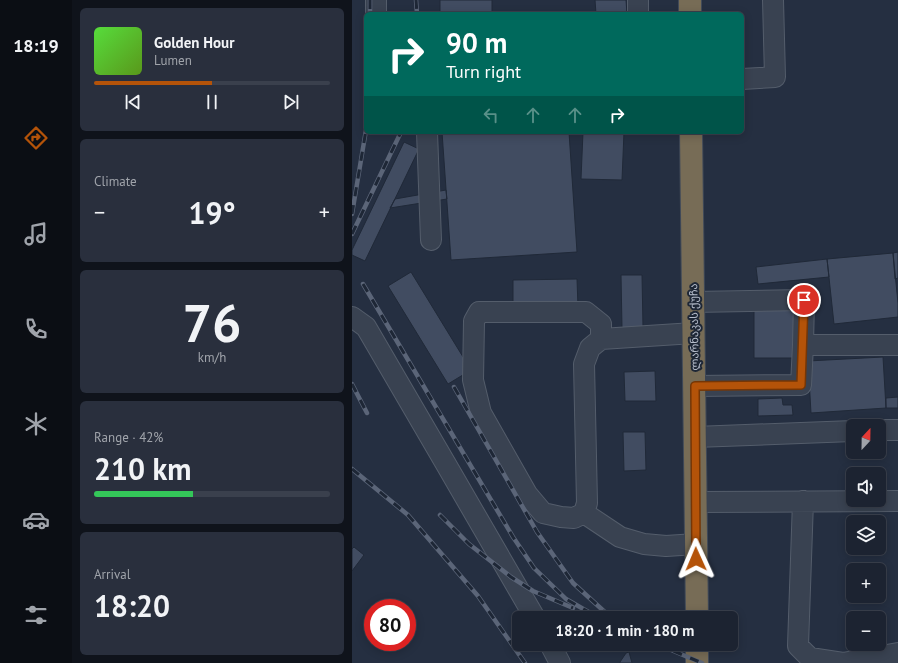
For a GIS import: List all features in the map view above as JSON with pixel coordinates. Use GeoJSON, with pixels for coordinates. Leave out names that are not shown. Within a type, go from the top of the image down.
{"type":"FeatureCollection","features":[{"type":"Feature","properties":{"kind":"highway"},"geometry":{"type":"LineString","coordinates":[[690,0],[690,12]]}},
{"type":"Feature","properties":{"kind":"highway","name":"ლარნაკას ქუჩა"},"geometry":{"type":"LineString","coordinates":[[692,134],[697,611]]}},
{"type":"Feature","properties":{"kind":"highway"},"geometry":{"type":"LineString","coordinates":[[697,651],[697,663]]}},
{"type":"Feature","properties":{"kind":"street"},"geometry":{"type":"LineString","coordinates":[[376,0],[376,12]]}},
{"type":"Feature","properties":{"kind":"street"},"geometry":{"type":"LineString","coordinates":[[638,0],[638,12]]}},
{"type":"Feature","properties":{"kind":"street"},"geometry":{"type":"LineString","coordinates":[[744,79],[775,77],[773,0]]}},
{"type":"Feature","properties":{"kind":"street"},"geometry":{"type":"LineString","coordinates":[[427,134],[431,240]]}},
{"type":"Feature","properties":{"kind":"street"},"geometry":{"type":"LineString","coordinates":[[694,302],[804,300],[801,385],[695,386]]}},
{"type":"Feature","properties":{"kind":"street"},"geometry":{"type":"LineString","coordinates":[[601,339],[601,324],[586,312],[479,312],[474,321],[473,380],[482,413],[526,494],[543,513],[574,518],[584,513],[587,503],[584,364],[590,348],[601,339],[694,333]]}},
{"type":"Feature","properties":{"kind":"street"},"geometry":{"type":"LineString","coordinates":[[352,317],[366,327],[531,611]]}},
{"type":"Feature","properties":{"kind":"street"},"geometry":{"type":"LineString","coordinates":[[803,345],[898,344]]}},
{"type":"Feature","properties":{"kind":"street"},"geometry":{"type":"LineString","coordinates":[[886,430],[898,430]]}},
{"type":"Feature","properties":{"kind":"street"},"geometry":{"type":"LineString","coordinates":[[695,436],[846,431]]}},
{"type":"Feature","properties":{"kind":"street"},"geometry":{"type":"LineString","coordinates":[[803,501],[798,646],[810,658],[843,663],[898,653]]}},
{"type":"Feature","properties":{"kind":"street"},"geometry":{"type":"LineString","coordinates":[[696,502],[898,501]]}},
{"type":"Feature","properties":{"kind":"street"},"geometry":{"type":"LineString","coordinates":[[584,513],[620,537],[644,544],[666,546],[696,544]]}},
{"type":"Feature","properties":{"kind":"street"},"geometry":{"type":"LineString","coordinates":[[554,651],[560,663]]}},
{"type":"Feature","properties":{"kind":"building"},"geometry":{"type":"Polygon","coordinates":[[[440,0],[492,0],[492,12],[440,12],[440,0]]]}},
{"type":"Feature","properties":{"kind":"building"},"geometry":{"type":"Polygon","coordinates":[[[595,0],[626,0],[627,12],[596,12],[595,0]]]}},
{"type":"Feature","properties":{"kind":"building"},"geometry":{"type":"Polygon","coordinates":[[[442,134],[569,134],[577,252],[451,260],[442,134]]]}},
{"type":"Feature","properties":{"kind":"building"},"geometry":{"type":"Polygon","coordinates":[[[583,134],[624,134],[622,180],[581,179],[583,134]]]}},
{"type":"Feature","properties":{"kind":"building"},"geometry":{"type":"Polygon","coordinates":[[[404,142],[419,149],[365,261],[352,255],[352,250],[404,142]]]}},
{"type":"Feature","properties":{"kind":"building"},"geometry":{"type":"Polygon","coordinates":[[[446,190],[447,199],[390,208],[395,199],[446,190]]]}},
{"type":"Feature","properties":{"kind":"building"},"geometry":{"type":"Polygon","coordinates":[[[898,252],[898,278],[895,279],[893,253],[898,252]]]}},
{"type":"Feature","properties":{"kind":"building"},"geometry":{"type":"Polygon","coordinates":[[[893,253],[898,317],[834,324],[827,259],[893,253]]]}},
{"type":"Feature","properties":{"kind":"building"},"geometry":{"type":"Polygon","coordinates":[[[827,259],[829,277],[758,284],[756,267],[827,259]]]}},
{"type":"Feature","properties":{"kind":"building"},"geometry":{"type":"Polygon","coordinates":[[[411,272],[471,370],[448,384],[388,286],[411,272]]]}},
{"type":"Feature","properties":{"kind":"building"},"geometry":{"type":"Polygon","coordinates":[[[621,275],[642,275],[643,327],[622,328],[621,275]]]}},
{"type":"Feature","properties":{"kind":"building"},"geometry":{"type":"Polygon","coordinates":[[[577,279],[578,307],[513,308],[513,280],[577,279]]]}},
{"type":"Feature","properties":{"kind":"building"},"geometry":{"type":"Polygon","coordinates":[[[754,309],[796,309],[795,358],[754,358],[754,309]]]}},
{"type":"Feature","properties":{"kind":"building"},"geometry":{"type":"Polygon","coordinates":[[[883,357],[886,408],[811,413],[808,361],[883,357]]]}},
{"type":"Feature","properties":{"kind":"building"},"geometry":{"type":"Polygon","coordinates":[[[655,371],[656,401],[625,401],[624,372],[655,371]]]}},
{"type":"Feature","properties":{"kind":"building"},"geometry":{"type":"Polygon","coordinates":[[[898,397],[898,408],[886,408],[886,398],[898,397]]]}},
{"type":"Feature","properties":{"kind":"building"},"geometry":{"type":"Polygon","coordinates":[[[782,398],[783,405],[792,405],[793,415],[758,416],[758,399],[782,398]]]}},
{"type":"Feature","properties":{"kind":"building"},"geometry":{"type":"Polygon","coordinates":[[[623,432],[645,432],[646,470],[624,471],[623,432]]]}},
{"type":"Feature","properties":{"kind":"building"},"geometry":{"type":"Polygon","coordinates":[[[354,547],[364,555],[352,571],[352,549],[354,547]]]}},
{"type":"Feature","properties":{"kind":"building"},"geometry":{"type":"Polygon","coordinates":[[[629,652],[632,663],[620,663],[626,653],[629,652]]]}},
{"type":"Feature","properties":{"kind":"railway"},"geometry":{"type":"LineString","coordinates":[[370,0],[370,12]]}},
{"type":"Feature","properties":{"kind":"railway"},"geometry":{"type":"LineString","coordinates":[[416,0],[417,12]]}},
{"type":"Feature","properties":{"kind":"railway"},"geometry":{"type":"LineString","coordinates":[[352,214],[365,134]]}},
{"type":"Feature","properties":{"kind":"railway"},"geometry":{"type":"LineString","coordinates":[[352,234],[400,134]]}},
{"type":"Feature","properties":{"kind":"railway"},"geometry":{"type":"LineString","coordinates":[[363,284],[513,537],[534,568],[566,599],[587,611]]}},
{"type":"Feature","properties":{"kind":"railway"},"geometry":{"type":"LineString","coordinates":[[352,384],[367,413]]}},
{"type":"Feature","properties":{"kind":"railway"},"geometry":{"type":"LineString","coordinates":[[454,387],[537,532],[573,583],[604,611]]}},
{"type":"Feature","properties":{"kind":"railway"},"geometry":{"type":"LineString","coordinates":[[352,469],[408,515],[478,596],[525,663]]}},
{"type":"Feature","properties":{"kind":"railway"},"geometry":{"type":"LineString","coordinates":[[440,515],[469,544],[511,577],[533,591],[573,608]]}},
{"type":"Feature","properties":{"kind":"railway"},"geometry":{"type":"LineString","coordinates":[[674,651],[702,663]]}},
{"type":"Feature","properties":{"kind":"route"},"geometry":{"type":"LineString","coordinates":[[696,559],[695,386],[801,385],[804,300]]}}]}
